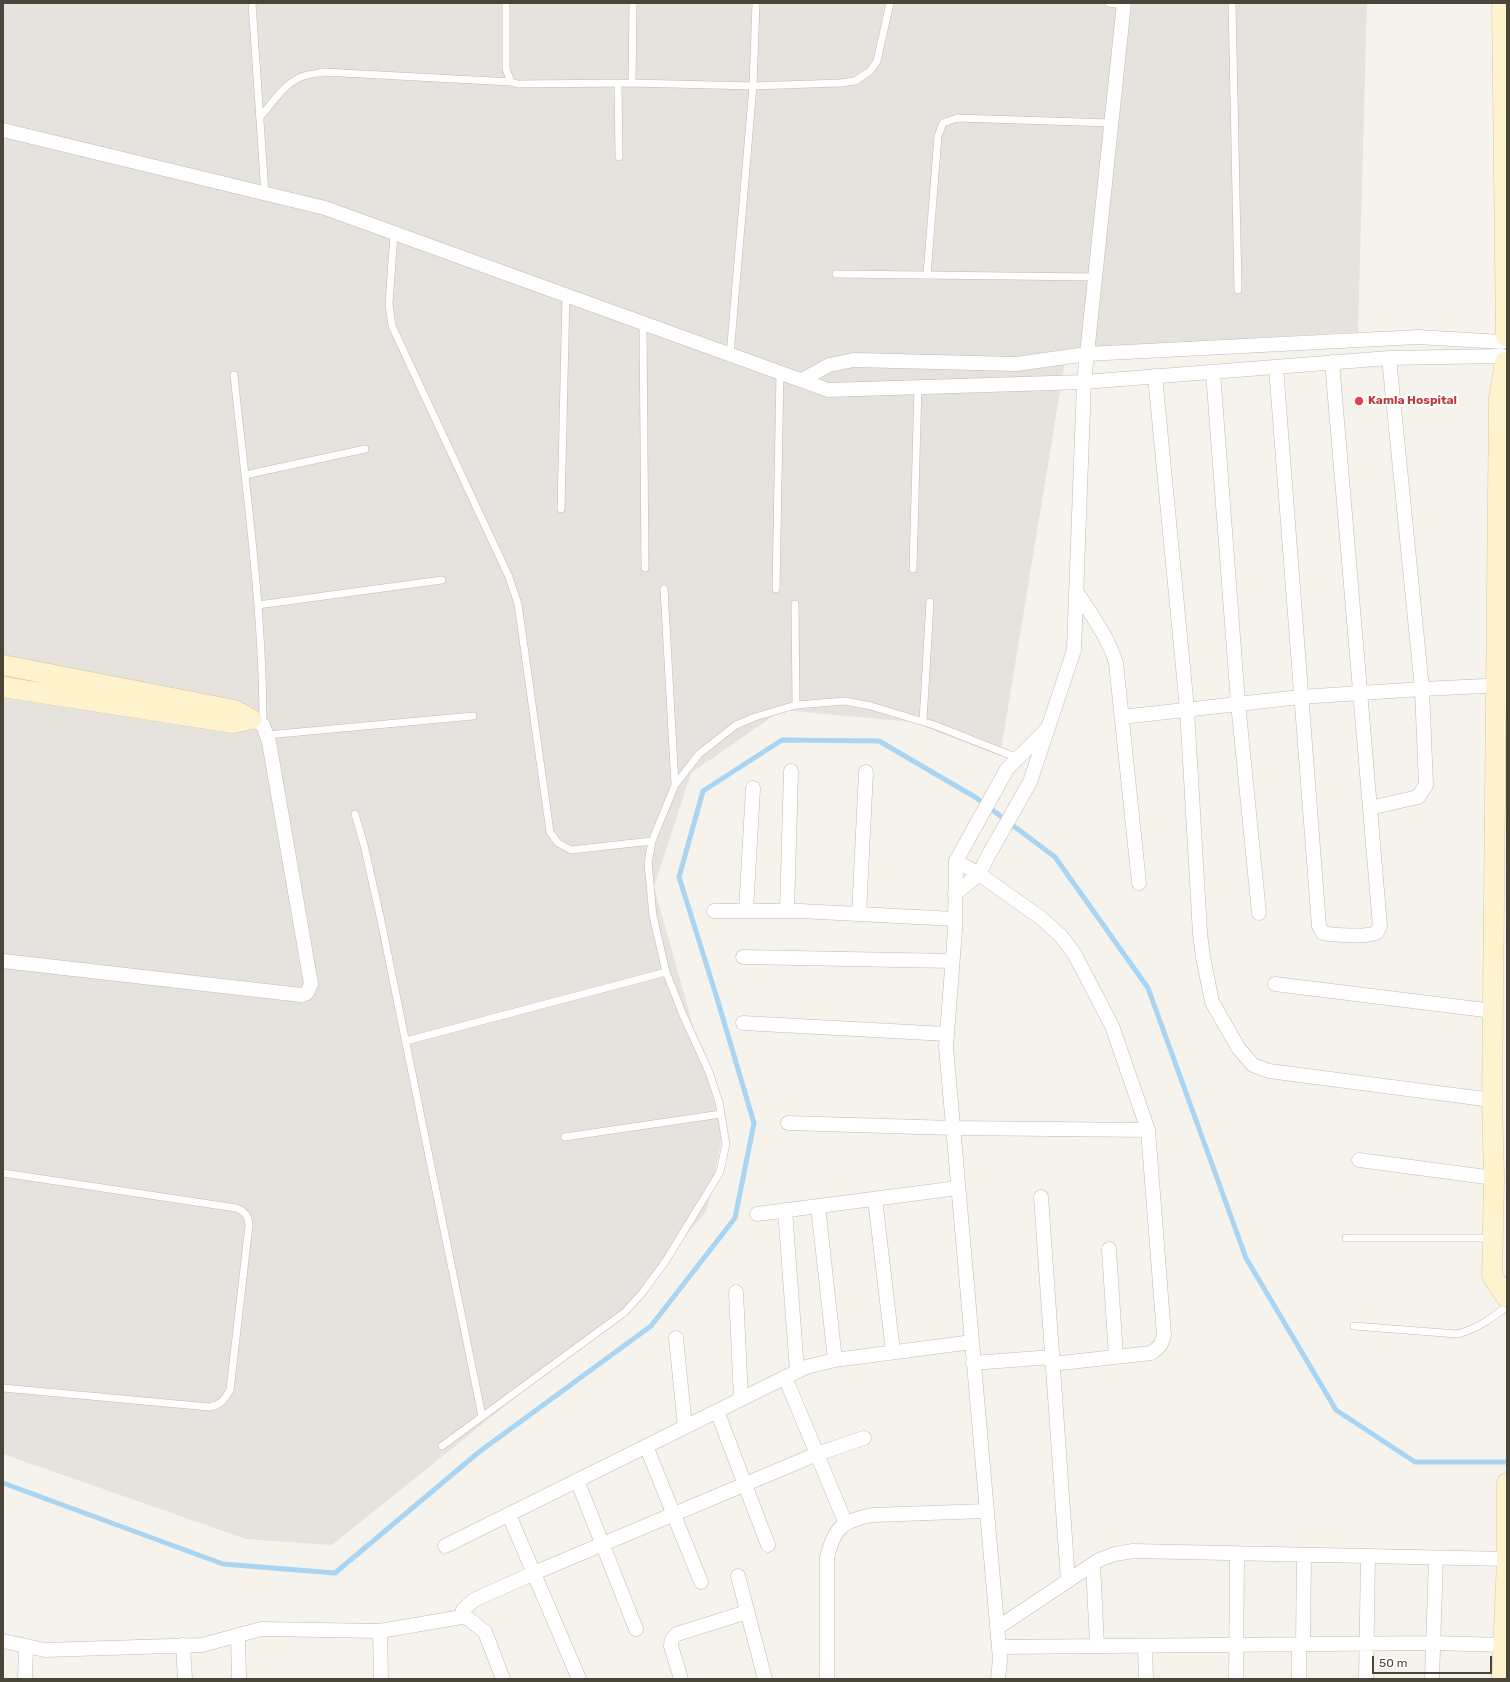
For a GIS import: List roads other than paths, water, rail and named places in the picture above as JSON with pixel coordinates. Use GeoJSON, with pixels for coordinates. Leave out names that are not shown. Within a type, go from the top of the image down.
{"type":"FeatureCollection","features":[{"type":"Feature","properties":{"kind":"main road"},"geometry":{"type":"LineString","coordinates":[[1502,3],[1505,349],[1499,398],[1501,685],[1500,964],[1493,1011],[1492,1100],[1494,1178],[1492,1276],[1507,1298]]}},
{"type":"Feature","properties":{"kind":"main road"},"geometry":{"type":"LineString","coordinates":[[4,671],[234,710],[261,726]]}},
{"type":"Feature","properties":{"kind":"main road"},"geometry":{"type":"LineString","coordinates":[[3,687],[233,723],[261,726]]}},
{"type":"Feature","properties":{"kind":"main road"},"geometry":{"type":"LineString","coordinates":[[1502,1679],[1507,1550],[1507,1483]]}},
{"type":"Feature","properties":{"kind":"street"},"geometry":{"type":"LineString","coordinates":[[956,894],[979,874],[1030,782],[1074,650],[1084,382],[1124,4]]}},
{"type":"Feature","properties":{"kind":"street"},"geometry":{"type":"LineString","coordinates":[[3,130],[324,208],[828,390],[1084,382],[1505,349]]}},
{"type":"Feature","properties":{"kind":"street"},"geometry":{"type":"LineString","coordinates":[[802,380],[829,365],[854,360],[1016,364],[1087,354],[1418,337],[1505,349]]}},
{"type":"Feature","properties":{"kind":"street"},"geometry":{"type":"LineString","coordinates":[[1370,808],[1418,797],[1426,785],[1422,689],[1390,358]]}},
{"type":"Feature","properties":{"kind":"street"},"geometry":{"type":"LineString","coordinates":[[1276,367],[1300,697],[1319,926],[1323,933],[1334,935],[1371,934],[1377,932],[1380,926],[1332,362]]}},
{"type":"Feature","properties":{"kind":"street"},"geometry":{"type":"LineString","coordinates":[[1213,372],[1238,703],[1259,913]]}},
{"type":"Feature","properties":{"kind":"street"},"geometry":{"type":"LineString","coordinates":[[1155,376],[1187,709],[1200,934],[1207,982],[1212,1002],[1239,1049],[1253,1065],[1269,1071],[1492,1100]]}},
{"type":"Feature","properties":{"kind":"street"},"geometry":{"type":"LineString","coordinates":[[1076,591],[1113,652],[1116,663],[1139,882]]}},
{"type":"Feature","properties":{"kind":"street"},"geometry":{"type":"LineString","coordinates":[[1122,717],[1300,697],[1501,685]]}},
{"type":"Feature","properties":{"kind":"street"},"geometry":{"type":"LineString","coordinates":[[3,961],[301,995],[307,993],[311,984],[261,726]]}},
{"type":"Feature","properties":{"kind":"street"},"geometry":{"type":"LineString","coordinates":[[998,1679],[1000,1659],[946,1046],[955,919],[956,861],[1007,769],[1047,729]]}},
{"type":"Feature","properties":{"kind":"street"},"geometry":{"type":"LineString","coordinates":[[787,911],[791,771]]}},
{"type":"Feature","properties":{"kind":"street"},"geometry":{"type":"LineString","coordinates":[[859,914],[866,772]]}},
{"type":"Feature","properties":{"kind":"street"},"geometry":{"type":"LineString","coordinates":[[746,911],[753,788]]}},
{"type":"Feature","properties":{"kind":"street"},"geometry":{"type":"LineString","coordinates":[[956,861],[979,874],[1042,918],[1061,936],[1075,955],[1112,1026],[1148,1130],[1164,1335],[1162,1343],[1151,1353],[1052,1361],[973,1363]]}},
{"type":"Feature","properties":{"kind":"street"},"geometry":{"type":"LineString","coordinates":[[714,911],[787,911],[955,919]]}},
{"type":"Feature","properties":{"kind":"street"},"geometry":{"type":"LineString","coordinates":[[744,957],[952,961]]}},
{"type":"Feature","properties":{"kind":"street"},"geometry":{"type":"LineString","coordinates":[[1275,984],[1493,1011]]}},
{"type":"Feature","properties":{"kind":"street"},"geometry":{"type":"LineString","coordinates":[[743,1023],[947,1034]]}},
{"type":"Feature","properties":{"kind":"street"},"geometry":{"type":"LineString","coordinates":[[788,1123],[953,1128],[1148,1130]]}},
{"type":"Feature","properties":{"kind":"street"},"geometry":{"type":"LineString","coordinates":[[1359,1160],[1494,1178]]}},
{"type":"Feature","properties":{"kind":"street"},"geometry":{"type":"LineString","coordinates":[[757,1214],[958,1188]]}},
{"type":"Feature","properties":{"kind":"street"},"geometry":{"type":"LineString","coordinates":[[1041,1197],[1068,1581]]}},
{"type":"Feature","properties":{"kind":"street"},"geometry":{"type":"LineString","coordinates":[[875,1199],[893,1352]]}},
{"type":"Feature","properties":{"kind":"street"},"geometry":{"type":"LineString","coordinates":[[818,1206],[835,1360]]}},
{"type":"Feature","properties":{"kind":"street"},"geometry":{"type":"LineString","coordinates":[[785,1210],[791,1374],[817,1454],[846,1524]]}},
{"type":"Feature","properties":{"kind":"street"},"geometry":{"type":"LineString","coordinates":[[1109,1249],[1116,1357]]}},
{"type":"Feature","properties":{"kind":"street"},"geometry":{"type":"LineString","coordinates":[[736,1292],[741,1399]]}},
{"type":"Feature","properties":{"kind":"street"},"geometry":{"type":"LineString","coordinates":[[676,1338],[686,1427]]}},
{"type":"Feature","properties":{"kind":"street"},"geometry":{"type":"LineString","coordinates":[[445,1546],[806,1367],[835,1360],[972,1342]]}},
{"type":"Feature","properties":{"kind":"street"},"geometry":{"type":"LineString","coordinates":[[717,1411],[768,1544]]}},
{"type":"Feature","properties":{"kind":"street"},"geometry":{"type":"LineString","coordinates":[[462,1617],[463,1610],[474,1600],[534,1573],[674,1516],[817,1454],[864,1438]]}},
{"type":"Feature","properties":{"kind":"street"},"geometry":{"type":"LineString","coordinates":[[646,1446],[701,1582]]}},
{"type":"Feature","properties":{"kind":"street"},"geometry":{"type":"LineString","coordinates":[[577,1480],[636,1629]]}},
{"type":"Feature","properties":{"kind":"street"},"geometry":{"type":"LineString","coordinates":[[827,1679],[827,1558],[831,1541],[840,1527],[855,1519],[872,1515],[986,1511]]}},
{"type":"Feature","properties":{"kind":"street"},"geometry":{"type":"LineString","coordinates":[[509,1515],[579,1679]]}},
{"type":"Feature","properties":{"kind":"street"},"geometry":{"type":"LineString","coordinates":[[997,1628],[1093,1564],[1115,1554],[1133,1551],[1436,1558],[1507,1550]]}},
{"type":"Feature","properties":{"kind":"street"},"geometry":{"type":"LineString","coordinates":[[1236,1679],[1235,1645],[1237,1553]]}},
{"type":"Feature","properties":{"kind":"street"},"geometry":{"type":"LineString","coordinates":[[1299,1679],[1304,1555]]}},
{"type":"Feature","properties":{"kind":"street"},"geometry":{"type":"LineString","coordinates":[[1366,1679],[1368,1556]]}},
{"type":"Feature","properties":{"kind":"street"},"geometry":{"type":"LineString","coordinates":[[1432,1679],[1436,1558]]}},
{"type":"Feature","properties":{"kind":"street"},"geometry":{"type":"LineString","coordinates":[[1093,1564],[1097,1646]]}},
{"type":"Feature","properties":{"kind":"street"},"geometry":{"type":"LineString","coordinates":[[738,1576],[765,1679]]}},
{"type":"Feature","properties":{"kind":"street"},"geometry":{"type":"LineString","coordinates":[[681,1679],[671,1646],[673,1637],[677,1634],[747,1612]]}},
{"type":"Feature","properties":{"kind":"street"},"geometry":{"type":"LineString","coordinates":[[3,1641],[45,1650],[202,1645],[261,1629],[380,1631],[462,1617],[469,1619],[485,1632],[503,1679]]}},
{"type":"Feature","properties":{"kind":"street"},"geometry":{"type":"LineString","coordinates":[[380,1631],[381,1679]]}},
{"type":"Feature","properties":{"kind":"street"},"geometry":{"type":"LineString","coordinates":[[998,1647],[1433,1643],[1504,1633]]}},
{"type":"Feature","properties":{"kind":"street"},"geometry":{"type":"LineString","coordinates":[[238,1635],[239,1679]]}},
{"type":"Feature","properties":{"kind":"street"},"geometry":{"type":"LineString","coordinates":[[184,1645],[185,1679]]}},
{"type":"Feature","properties":{"kind":"street"},"geometry":{"type":"LineString","coordinates":[[25,1679],[26,1646]]}},
{"type":"Feature","properties":{"kind":"street"},"geometry":{"type":"LineString","coordinates":[[1145,1646],[1146,1679]]}},
{"type":"Feature","properties":{"kind":"lane"},"geometry":{"type":"LineString","coordinates":[[252,3],[265,194]]}},
{"type":"Feature","properties":{"kind":"lane"},"geometry":{"type":"LineString","coordinates":[[506,3],[506,69],[511,82]]}},
{"type":"Feature","properties":{"kind":"lane"},"geometry":{"type":"LineString","coordinates":[[632,83],[633,3]]}},
{"type":"Feature","properties":{"kind":"lane"},"geometry":{"type":"LineString","coordinates":[[730,355],[753,86],[756,3]]}},
{"type":"Feature","properties":{"kind":"lane"},"geometry":{"type":"LineString","coordinates":[[260,117],[297,78],[309,74],[324,72],[511,82],[517,84],[632,83],[753,86],[840,83],[856,81],[870,71],[877,61],[890,3]]}},
{"type":"Feature","properties":{"kind":"lane"},"geometry":{"type":"LineString","coordinates":[[1109,3],[1124,4]]}},
{"type":"Feature","properties":{"kind":"lane"},"geometry":{"type":"LineString","coordinates":[[1232,3],[1238,290]]}},
{"type":"Feature","properties":{"kind":"lane"},"geometry":{"type":"LineString","coordinates":[[618,84],[618,157]]}},
{"type":"Feature","properties":{"kind":"lane"},"geometry":{"type":"LineString","coordinates":[[927,275],[938,136],[943,123],[957,118],[1111,123]]}},
{"type":"Feature","properties":{"kind":"lane"},"geometry":{"type":"LineString","coordinates":[[394,233],[389,304],[392,326],[509,577],[518,604],[550,832],[558,843],[571,850],[652,841]]}},
{"type":"Feature","properties":{"kind":"lane"},"geometry":{"type":"LineString","coordinates":[[836,274],[1095,277]]}},
{"type":"Feature","properties":{"kind":"lane"},"geometry":{"type":"LineString","coordinates":[[562,509],[566,295]]}},
{"type":"Feature","properties":{"kind":"lane"},"geometry":{"type":"LineString","coordinates":[[643,323],[645,568]]}},
{"type":"Feature","properties":{"kind":"lane"},"geometry":{"type":"LineString","coordinates":[[776,589],[780,372]]}},
{"type":"Feature","properties":{"kind":"lane"},"geometry":{"type":"LineString","coordinates":[[234,375],[258,605],[263,683],[261,726],[473,716]]}},
{"type":"Feature","properties":{"kind":"lane"},"geometry":{"type":"LineString","coordinates":[[913,569],[918,387]]}},
{"type":"Feature","properties":{"kind":"lane"},"geometry":{"type":"LineString","coordinates":[[244,475],[365,449]]}},
{"type":"Feature","properties":{"kind":"lane"},"geometry":{"type":"LineString","coordinates":[[258,605],[442,580]]}},
{"type":"Feature","properties":{"kind":"lane"},"geometry":{"type":"LineString","coordinates":[[664,589],[675,785]]}},
{"type":"Feature","properties":{"kind":"lane"},"geometry":{"type":"LineString","coordinates":[[923,721],[930,602]]}},
{"type":"Feature","properties":{"kind":"lane"},"geometry":{"type":"LineString","coordinates":[[795,604],[796,705]]}},
{"type":"Feature","properties":{"kind":"lane"},"geometry":{"type":"LineString","coordinates":[[442,1446],[625,1312],[643,1292],[665,1262],[720,1172],[726,1144],[719,1102],[709,1072],[683,1015],[666,972],[653,916],[648,863],[652,841],[675,785],[699,754],[736,725],[754,717],[796,705],[845,701],[871,706],[923,721],[1018,758]]}},
{"type":"Feature","properties":{"kind":"lane"},"geometry":{"type":"LineString","coordinates":[[355,814],[364,845],[406,1041],[482,1416]]}},
{"type":"Feature","properties":{"kind":"lane"},"geometry":{"type":"LineString","coordinates":[[406,1041],[666,972]]}},
{"type":"Feature","properties":{"kind":"lane"},"geometry":{"type":"LineString","coordinates":[[565,1137],[721,1114]]}},
{"type":"Feature","properties":{"kind":"lane"},"geometry":{"type":"LineString","coordinates":[[3,1173],[236,1208],[242,1210],[248,1216],[249,1225],[230,1390],[226,1398],[218,1405],[209,1407],[3,1388]]}},
{"type":"Feature","properties":{"kind":"lane"},"geometry":{"type":"LineString","coordinates":[[1346,1238],[1493,1238]]}},
{"type":"Feature","properties":{"kind":"lane"},"geometry":{"type":"LineString","coordinates":[[1354,1326],[1457,1334],[1471,1330],[1483,1324],[1507,1306]]}},
{"type":"Feature","properties":{"kind":"waterway"},"geometry":{"type":"LineString","coordinates":[[3,1483],[223,1564],[335,1573],[479,1452],[651,1326],[735,1218],[754,1123],[679,877],[703,791],[782,740],[879,741],[975,797],[1055,857],[1148,988],[1246,1258],[1336,1410],[1415,1462],[1507,1462]]}},
{"type":"Feature","properties":{"kind":"place","name":"Kamla Hospital"},"geometry":{"type":"Point","coordinates":[1359,401]}}]}
